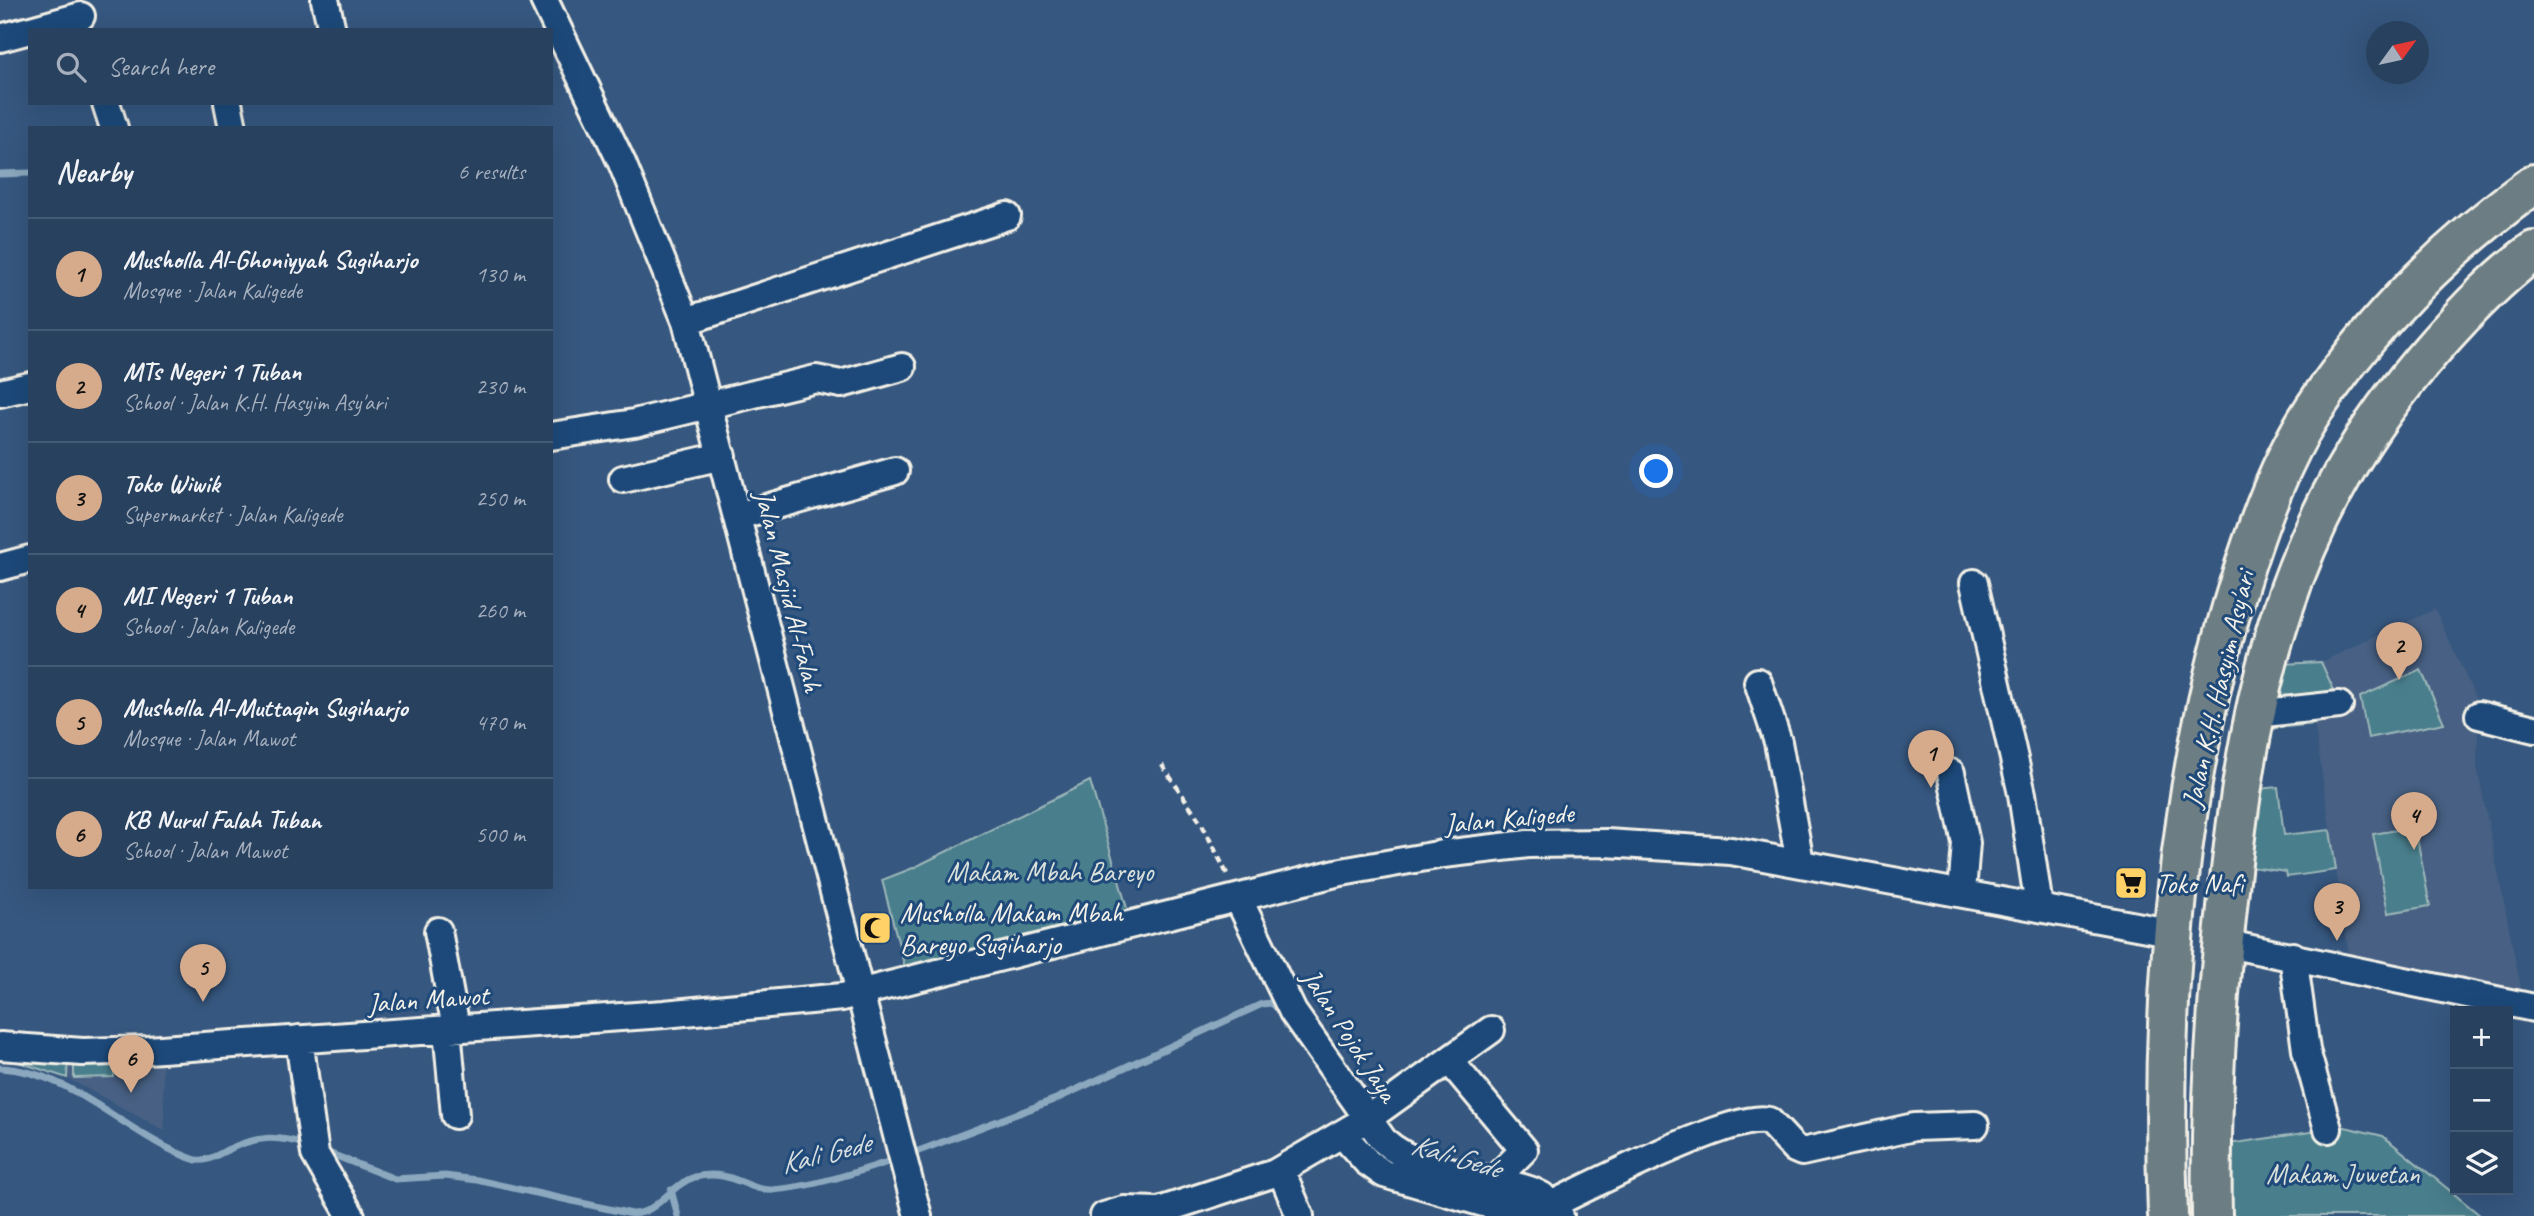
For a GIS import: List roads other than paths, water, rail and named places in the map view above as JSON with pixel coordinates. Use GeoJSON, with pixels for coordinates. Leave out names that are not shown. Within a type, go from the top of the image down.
{"type":"FeatureCollection","features":[{"type":"Feature","properties":{"kind":"highway","name":"Jalan K.H. Hasyim Asy'ari"},"geometry":{"type":"LineString","coordinates":[[2168,1216],[2166,1042],[2174,933],[2191,799],[2214,676],[2248,557],[2284,466],[2327,391],[2409,290],[2467,233],[2534,184]]}},
{"type":"Feature","properties":{"kind":"highway","name":"Jalan K.H. Hasyim Asy'ari"},"geometry":{"type":"LineString","coordinates":[[2206,1206],[2223,943],[2242,781],[2255,714],[2284,605],[2302,554],[2352,455],[2398,390],[2445,335],[2487,291],[2534,251]]}},
{"type":"Feature","properties":{"kind":"street"},"geometry":{"type":"LineString","coordinates":[[325,0],[332,28]]}},
{"type":"Feature","properties":{"kind":"street","name":"Jalan Masjid Al-Falah"},"geometry":{"type":"LineString","coordinates":[[544,0],[622,163],[686,321],[918,1216]]}},
{"type":"Feature","properties":{"kind":"street"},"geometry":{"type":"LineString","coordinates":[[37,28],[81,15]]}},
{"type":"Feature","properties":{"kind":"street"},"geometry":{"type":"LineString","coordinates":[[0,38],[28,31]]}},
{"type":"Feature","properties":{"kind":"street"},"geometry":{"type":"LineString","coordinates":[[107,105],[113,126]]}},
{"type":"Feature","properties":{"kind":"street"},"geometry":{"type":"LineString","coordinates":[[228,105],[233,126]]}},
{"type":"Feature","properties":{"kind":"street"},"geometry":{"type":"LineString","coordinates":[[686,321],[1007,216]]}},
{"type":"Feature","properties":{"kind":"street"},"geometry":{"type":"LineString","coordinates":[[553,436],[635,423],[816,379],[842,384],[902,367]]}},
{"type":"Feature","properties":{"kind":"street"},"geometry":{"type":"LineString","coordinates":[[0,393],[28,386]]}},
{"type":"Feature","properties":{"kind":"street"},"geometry":{"type":"LineString","coordinates":[[623,479],[722,456]]}},
{"type":"Feature","properties":{"kind":"street"},"geometry":{"type":"LineString","coordinates":[[738,516],[895,471]]}},
{"type":"Feature","properties":{"kind":"street"},"geometry":{"type":"LineString","coordinates":[[0,567],[28,560]]}},
{"type":"Feature","properties":{"kind":"street"},"geometry":{"type":"LineString","coordinates":[[1974,583],[2024,807],[2039,907]]}},
{"type":"Feature","properties":{"kind":"street"},"geometry":{"type":"LineString","coordinates":[[1758,682],[1778,742],[1800,862]]}},
{"type":"Feature","properties":{"kind":"street"},"geometry":{"type":"LineString","coordinates":[[2255,714],[2339,705]]}},
{"type":"Feature","properties":{"kind":"street"},"geometry":{"type":"LineString","coordinates":[[2479,715],[2534,729]]}},
{"type":"Feature","properties":{"kind":"street"},"geometry":{"type":"LineString","coordinates":[[1951,773],[1966,844],[1962,892]]}},
{"type":"Feature","properties":{"kind":"street","name":"Jalan Kaligede"},"geometry":{"type":"LineString","coordinates":[[859,995],[1374,865],[1528,844],[1643,844],[1731,851],[2174,933]]}},
{"type":"Feature","properties":{"kind":"street","name":"Jalan Pojok Jaya"},"geometry":{"type":"LineString","coordinates":[[1238,898],[1293,1012],[1355,1126],[1409,1159],[1532,1191],[1546,1212]]}},
{"type":"Feature","properties":{"kind":"street"},"geometry":{"type":"LineString","coordinates":[[438,931],[451,1029],[455,1115]]}},
{"type":"Feature","properties":{"kind":"street"},"geometry":{"type":"LineString","coordinates":[[2223,943],[2534,1008]]}},
{"type":"Feature","properties":{"kind":"street"},"geometry":{"type":"LineString","coordinates":[[2293,956],[2306,1050],[2328,1129]]}},
{"type":"Feature","properties":{"kind":"street","name":"Jalan Mawot"},"geometry":{"type":"LineString","coordinates":[[0,1046],[83,1052],[677,1013],[859,995]]}},
{"type":"Feature","properties":{"kind":"street"},"geometry":{"type":"LineString","coordinates":[[1104,1216],[1131,1209],[1159,1211],[1252,1182],[1281,1170],[1355,1126],[1491,1030]]}},
{"type":"Feature","properties":{"kind":"street"},"geometry":{"type":"LineString","coordinates":[[299,1039],[313,1147],[344,1214]]}},
{"type":"Feature","properties":{"kind":"street"},"geometry":{"type":"LineString","coordinates":[[1449,1060],[1524,1150],[1494,1180]]}},
{"type":"Feature","properties":{"kind":"street"},"geometry":{"type":"LineString","coordinates":[[1355,1126],[1367,1162],[1384,1174],[1546,1212],[1675,1146],[1752,1120],[1769,1121],[1795,1149],[1802,1152],[1914,1127],[1975,1125]]}},
{"type":"Feature","properties":{"kind":"street"},"geometry":{"type":"LineString","coordinates":[[1281,1170],[1300,1216]]}},
{"type":"Feature","properties":{"kind":"waterway"},"geometry":{"type":"LineString","coordinates":[[0,174],[28,173]]}},
{"type":"Feature","properties":{"kind":"waterway","name":"Kali Gede"},"geometry":{"type":"LineString","coordinates":[[908,1155],[1056,1099],[1262,1004],[1271,1003],[1279,1009]]}},
{"type":"Feature","properties":{"kind":"waterway","name":"Kali Gede"},"geometry":{"type":"LineString","coordinates":[[0,1068],[27,1072],[52,1081],[77,1093],[147,1137],[196,1160],[208,1159],[237,1145],[266,1138],[307,1145]]}},
{"type":"Feature","properties":{"kind":"waterway","name":"Kali Gede"},"geometry":{"type":"LineString","coordinates":[[321,1150],[395,1179],[445,1176],[477,1180],[632,1214],[649,1209],[695,1177],[719,1175],[763,1189],[787,1189],[851,1174],[897,1159]]}},
{"type":"Feature","properties":{"kind":"waterway"},"geometry":{"type":"LineString","coordinates":[[671,1190],[678,1216]]}},
{"type":"Feature","properties":{"kind":"place","name":"MTs Negeri 1 Tuban"},"geometry":{"type":"Point","coordinates":[2399,680]}},
{"type":"Feature","properties":{"kind":"place","name":"Musholla Al-Ghoniyyah Sugiharjo"},"geometry":{"type":"Point","coordinates":[1931,788]}},
{"type":"Feature","properties":{"kind":"place","name":"MI Negeri 1 Tuban"},"geometry":{"type":"Point","coordinates":[2414,850]}},
{"type":"Feature","properties":{"kind":"place","name":"Toko Nafi"},"geometry":{"type":"Point","coordinates":[2131,883]}},
{"type":"Feature","properties":{"kind":"place","name":"Musholla Makam Mbah Bareyo Sugiharjo"},"geometry":{"type":"Point","coordinates":[875,928]}},
{"type":"Feature","properties":{"kind":"place","name":"Toko Wiwik"},"geometry":{"type":"Point","coordinates":[2337,941]}},
{"type":"Feature","properties":{"kind":"place","name":"Musholla Al-Muttaqin Sugiharjo"},"geometry":{"type":"Point","coordinates":[203,1002]}},
{"type":"Feature","properties":{"kind":"place","name":"KB Nurul Falah Tuban"},"geometry":{"type":"Point","coordinates":[131,1093]}},
{"type":"Feature","properties":{"kind":"park label","name":"Makam Mbah Bareyo"},"geometry":{"type":"Point","coordinates":[1050,871]}},
{"type":"Feature","properties":{"kind":"park label","name":"Makam Juwetan"},"geometry":{"type":"Point","coordinates":[2343,1173]}}]}
